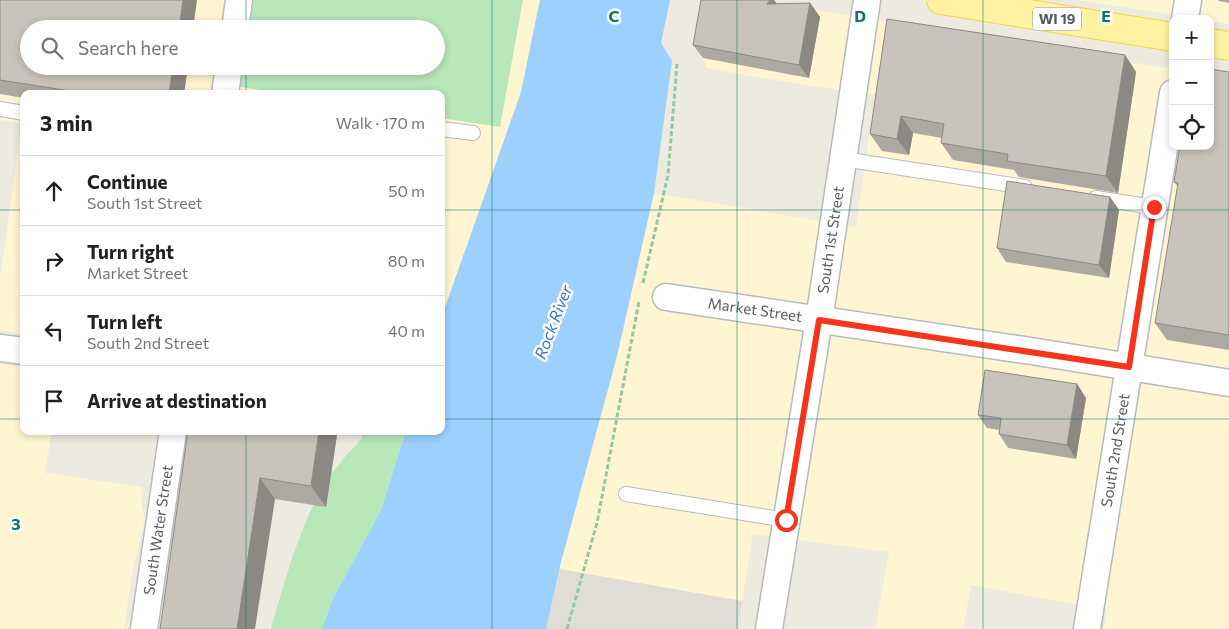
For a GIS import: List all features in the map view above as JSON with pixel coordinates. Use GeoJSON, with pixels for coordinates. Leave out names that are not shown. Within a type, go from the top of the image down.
{"type":"FeatureCollection","features":[{"type":"Feature","properties":{"kind":"main road","name":"WI 19"},"geometry":{"type":"LineString","coordinates":[[941,0],[1169,36]]}},
{"type":"Feature","properties":{"kind":"main road"},"geometry":{"type":"LineString","coordinates":[[1214,44],[1229,46]]}},
{"type":"Feature","properties":{"kind":"street"},"geometry":{"type":"LineString","coordinates":[[237,20],[240,0]]}},
{"type":"Feature","properties":{"kind":"street","name":"South 1st Street"},"geometry":{"type":"LineString","coordinates":[[769,629],[819,320],[867,0]]}},
{"type":"Feature","properties":{"kind":"street"},"geometry":{"type":"LineString","coordinates":[[1186,15],[1188,0]]}},
{"type":"Feature","properties":{"kind":"street"},"geometry":{"type":"LineString","coordinates":[[226,90],[228,75]]}},
{"type":"Feature","properties":{"kind":"street","name":"South 2nd Street"},"geometry":{"type":"LineString","coordinates":[[1087,629],[1171,105]]}},
{"type":"Feature","properties":{"kind":"street","name":"Market Street"},"geometry":{"type":"LineString","coordinates":[[666,297],[1229,383]]}},
{"type":"Feature","properties":{"kind":"street"},"geometry":{"type":"LineString","coordinates":[[0,348],[20,350]]}},
{"type":"Feature","properties":{"kind":"street","name":"South Water Street"},"geometry":{"type":"LineString","coordinates":[[144,629],[172,435]]}},
{"type":"Feature","properties":{"kind":"lane"},"geometry":{"type":"LineString","coordinates":[[0,109],[20,112]]}},
{"type":"Feature","properties":{"kind":"lane"},"geometry":{"type":"LineString","coordinates":[[445,129],[474,133]]}},
{"type":"Feature","properties":{"kind":"lane"},"geometry":{"type":"LineString","coordinates":[[843,159],[1038,189]]}},
{"type":"Feature","properties":{"kind":"lane"},"geometry":{"type":"LineString","coordinates":[[1086,197],[1154,207]]}},
{"type":"Feature","properties":{"kind":"lane"},"geometry":{"type":"LineString","coordinates":[[626,494],[786,520]]}},
{"type":"Feature","properties":{"kind":"path"},"geometry":{"type":"LineString","coordinates":[[642,286],[668,175],[678,64]]}},
{"type":"Feature","properties":{"kind":"path"},"geometry":{"type":"LineString","coordinates":[[567,629],[597,523],[640,296]]}},
{"type":"Feature","properties":{"kind":"shaded area"},"geometry":{"type":"Polygon","coordinates":[[[0,0],[540,0],[521,92],[445,308],[445,90],[20,90],[20,124],[0,120],[0,0]]]}},
{"type":"Feature","properties":{"kind":"shaded area"},"geometry":{"type":"Polygon","coordinates":[[[754,0],[1169,68],[1169,150],[1214,150],[1214,132],[1229,78],[1229,629],[1104,629],[1107,610],[971,585],[963,629],[875,629],[889,552],[753,534],[742,601],[559,569],[617,356],[654,193],[856,227],[875,95],[706,68],[703,58],[754,0]]]}},
{"type":"Feature","properties":{"kind":"shaded area"},"geometry":{"type":"Polygon","coordinates":[[[1078,0],[1229,0],[1229,24],[1214,22],[1214,15],[1173,15],[1078,0]]]}},
{"type":"Feature","properties":{"kind":"shaded area"},"geometry":{"type":"Polygon","coordinates":[[[20,138],[20,333],[0,330],[0,278],[20,138]]]}},
{"type":"Feature","properties":{"kind":"shaded area"},"geometry":{"type":"Polygon","coordinates":[[[0,364],[20,366],[20,435],[51,435],[45,473],[142,487],[141,502],[145,519],[133,568],[124,629],[0,629],[0,364]]]}},
{"type":"Feature","properties":{"kind":"shaded area"},"geometry":{"type":"Polygon","coordinates":[[[559,569],[742,601],[738,629],[546,629],[559,569]]]}},
{"type":"Feature","properties":{"kind":"green space"},"geometry":{"type":"Polygon","coordinates":[[[248,0],[523,0],[500,127],[445,119],[445,90],[260,90],[236,86],[238,75],[445,75],[445,20],[245,20],[248,0]]]}},
{"type":"Feature","properties":{"kind":"green space"},"geometry":{"type":"Polygon","coordinates":[[[363,435],[405,435],[381,510],[332,601],[322,629],[271,629],[304,525],[328,479],[363,435]]]}},
{"type":"Feature","properties":{"kind":"water","name":"Rock River"},"geometry":{"type":"Polygon","coordinates":[[[540,0],[670,0],[661,43],[672,61],[654,193],[617,356],[561,562],[546,629],[322,629],[332,601],[381,510],[405,435],[445,435],[445,308],[521,92],[540,0]]]}},
{"type":"Feature","properties":{"kind":"building"},"geometry":{"type":"Polygon","coordinates":[[[0,0],[183,0],[180,20],[20,20],[20,75],[172,75],[170,90],[64,90],[0,80],[0,0]]]}},
{"type":"Feature","properties":{"kind":"building"},"geometry":{"type":"Polygon","coordinates":[[[701,0],[770,0],[767,4],[810,3],[799,65],[693,45],[701,0]]]}},
{"type":"Feature","properties":{"kind":"building"},"geometry":{"type":"Polygon","coordinates":[[[887,19],[1125,55],[1106,176],[1007,161],[1007,154],[941,143],[944,124],[901,116],[897,139],[870,134],[887,19]]]}},
{"type":"Feature","properties":{"kind":"building"},"geometry":{"type":"Polygon","coordinates":[[[1214,70],[1229,72],[1229,335],[1155,323],[1178,183],[1174,182],[1179,150],[1214,150],[1214,70]]]}},
{"type":"Feature","properties":{"kind":"building"},"geometry":{"type":"Polygon","coordinates":[[[1007,181],[1110,197],[1099,265],[997,248],[1007,181]]]}},
{"type":"Feature","properties":{"kind":"building"},"geometry":{"type":"Polygon","coordinates":[[[985,370],[1077,384],[1067,445],[999,434],[1001,418],[978,415],[985,370]]]}},
{"type":"Feature","properties":{"kind":"building"},"geometry":{"type":"Polygon","coordinates":[[[187,435],[318,435],[311,486],[260,478],[237,629],[160,629],[187,435]]]}},
{"type":"Feature","properties":{"kind":"route"},"geometry":{"type":"LineString","coordinates":[[786,520],[819,320],[1129,367],[1154,207]]}}]}
